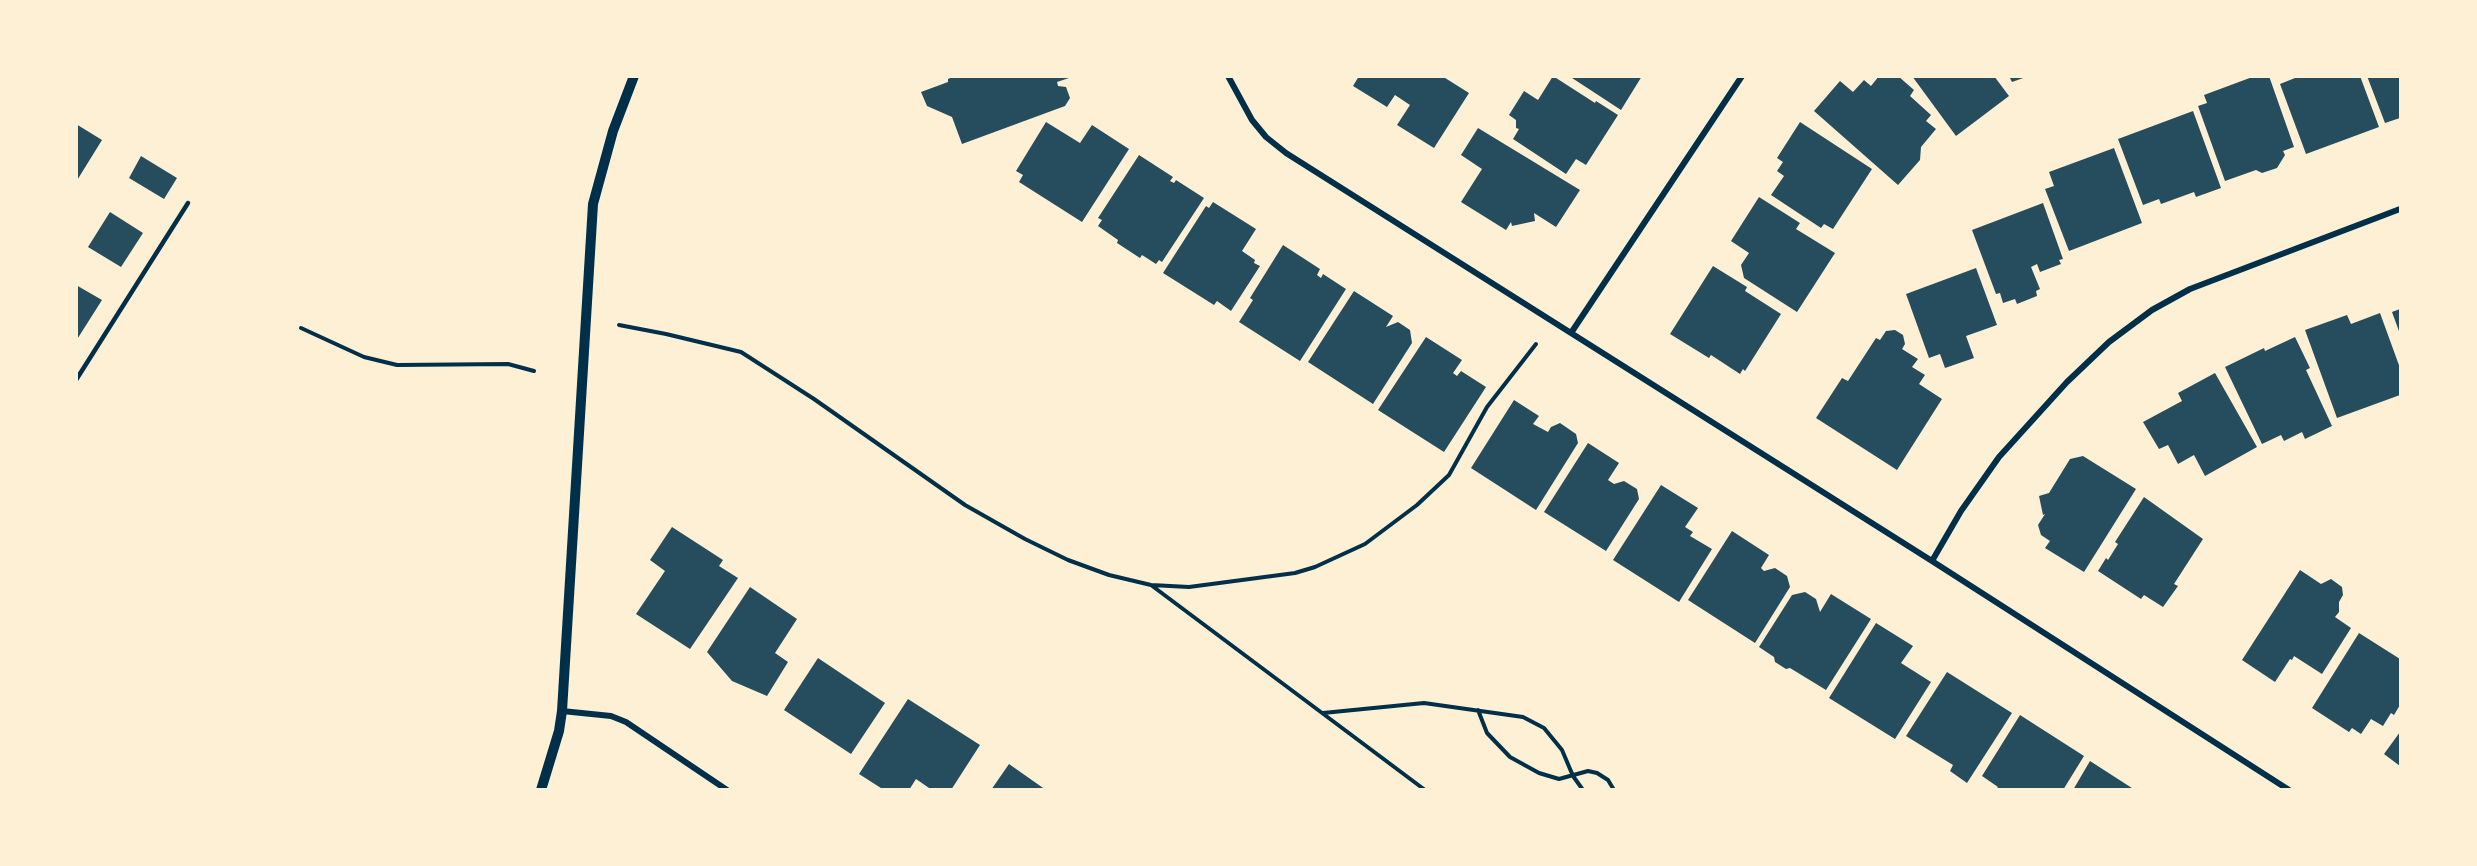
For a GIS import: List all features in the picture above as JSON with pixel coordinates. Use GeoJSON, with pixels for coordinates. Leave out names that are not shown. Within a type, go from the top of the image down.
{"type":"FeatureCollection","features":[{"type":"Feature","properties":{"kind":"street"},"geometry":{"type":"LineString","coordinates":[[541,789],[559,731],[562,711],[593,204],[613,131],[634,76]]}},
{"type":"Feature","properties":{"kind":"street"},"geometry":{"type":"LineString","coordinates":[[1228,76],[1252,120],[1266,137],[1286,153],[2289,789]]}},
{"type":"Feature","properties":{"kind":"street"},"geometry":{"type":"LineString","coordinates":[[1571,333],[1742,76]]}},
{"type":"Feature","properties":{"kind":"street"},"geometry":{"type":"LineString","coordinates":[[1932,561],[1961,511],[1999,457],[2067,382],[2109,342],[2143,316],[2190,289],[2400,209]]}},
{"type":"Feature","properties":{"kind":"street"},"geometry":{"type":"LineString","coordinates":[[562,711],[610,716],[626,722],[727,789]]}},
{"type":"Feature","properties":{"kind":"lane"},"geometry":{"type":"LineString","coordinates":[[76,380],[188,203]]}},
{"type":"Feature","properties":{"kind":"path"},"geometry":{"type":"LineString","coordinates":[[619,325],[666,333],[741,352],[814,399],[965,505],[1015,533],[1109,575],[1151,585],[1189,587],[1295,573],[1315,567],[1365,544],[1417,505],[1449,475],[1487,407],[1536,344]]}},
{"type":"Feature","properties":{"kind":"path"},"geometry":{"type":"LineString","coordinates":[[301,328],[364,357],[397,365],[508,364],[534,371]]}},
{"type":"Feature","properties":{"kind":"path"},"geometry":{"type":"LineString","coordinates":[[1151,585],[1425,789]]}},
{"type":"Feature","properties":{"kind":"path"},"geometry":{"type":"LineString","coordinates":[[1323,713],[1424,703],[1523,717],[1544,728],[1562,750],[1573,776],[1583,789]]}},
{"type":"Feature","properties":{"kind":"path"},"geometry":{"type":"LineString","coordinates":[[1478,710],[1487,733],[1510,757],[1539,773],[1559,779],[1588,771],[1597,773],[1608,780],[1614,789]]}},
{"type":"Feature","properties":{"kind":"building"},"geometry":{"type":"Polygon","coordinates":[[[955,76],[1072,76],[1057,82],[1058,86],[1066,87],[1070,98],[1065,106],[962,144],[952,117],[927,106],[921,92],[948,82],[948,79],[955,76]]]}},
{"type":"Feature","properties":{"kind":"building"},"geometry":{"type":"Polygon","coordinates":[[[1359,76],[1442,76],[1469,93],[1434,148],[1397,125],[1410,105],[1395,95],[1387,107],[1353,86],[1359,76]]]}},
{"type":"Feature","properties":{"kind":"building"},"geometry":{"type":"Polygon","coordinates":[[[1553,76],[1618,115],[1586,165],[1576,159],[1566,174],[1513,139],[1519,129],[1516,128],[1516,120],[1509,115],[1524,91],[1538,100],[1553,76]]]}},
{"type":"Feature","properties":{"kind":"building"},"geometry":{"type":"Polygon","coordinates":[[[1569,76],[1642,76],[1621,110],[1569,76]]]}},
{"type":"Feature","properties":{"kind":"building"},"geometry":{"type":"Polygon","coordinates":[[[1879,76],[1898,76],[1914,90],[1910,96],[1931,115],[1926,121],[1936,129],[1921,147],[1920,160],[1898,185],[1814,111],[1840,81],[1853,92],[1864,80],[1871,86],[1879,76]]]}},
{"type":"Feature","properties":{"kind":"building"},"geometry":{"type":"Polygon","coordinates":[[[1912,76],[1994,76],[2009,96],[1956,136],[1912,76]]]}},
{"type":"Feature","properties":{"kind":"building"},"geometry":{"type":"Polygon","coordinates":[[[2009,76],[2026,76],[2026,77],[2012,82],[2009,76]]]}},
{"type":"Feature","properties":{"kind":"building"},"geometry":{"type":"Polygon","coordinates":[[[2255,76],[2269,76],[2294,147],[2283,151],[2285,155],[2277,168],[2262,173],[2256,170],[2225,181],[2198,106],[2207,103],[2204,95],[2255,76]]]}},
{"type":"Feature","properties":{"kind":"building"},"geometry":{"type":"Polygon","coordinates":[[[2300,76],[2360,76],[2379,127],[2306,154],[2280,84],[2300,76]]]}},
{"type":"Feature","properties":{"kind":"building"},"geometry":{"type":"Polygon","coordinates":[[[2367,76],[2400,76],[2400,118],[2385,123],[2367,76]]]}},
{"type":"Feature","properties":{"kind":"building"},"geometry":{"type":"Polygon","coordinates":[[[2193,111],[2221,188],[2196,197],[2194,192],[2161,204],[2159,199],[2143,205],[2118,139],[2193,111]]]}},
{"type":"Feature","properties":{"kind":"building"},"geometry":{"type":"Polygon","coordinates":[[[1046,122],[1080,143],[1092,125],[1129,149],[1082,222],[1019,182],[1023,175],[1016,171],[1046,122]]]}},
{"type":"Feature","properties":{"kind":"building"},"geometry":{"type":"Polygon","coordinates":[[[1800,122],[1872,169],[1833,229],[1824,224],[1821,228],[1771,195],[1784,176],[1777,171],[1783,162],[1777,158],[1800,122]]]}},
{"type":"Feature","properties":{"kind":"building"},"geometry":{"type":"Polygon","coordinates":[[[76,124],[102,140],[76,182],[76,124]]]}},
{"type":"Feature","properties":{"kind":"building"},"geometry":{"type":"Polygon","coordinates":[[[1478,128],[1580,190],[1556,227],[1534,213],[1535,221],[1512,226],[1511,222],[1506,230],[1461,202],[1482,169],[1461,155],[1478,128]]]}},
{"type":"Feature","properties":{"kind":"building"},"geometry":{"type":"Polygon","coordinates":[[[2114,148],[2142,223],[2069,251],[2045,189],[2054,186],[2049,172],[2114,148]]]}},
{"type":"Feature","properties":{"kind":"building"},"geometry":{"type":"Polygon","coordinates":[[[1139,155],[1173,177],[1170,181],[1174,183],[1176,180],[1204,198],[1162,262],[1159,260],[1156,264],[1142,255],[1140,258],[1117,243],[1118,240],[1098,226],[1102,220],[1098,218],[1139,155]]]}},
{"type":"Feature","properties":{"kind":"building"},"geometry":{"type":"Polygon","coordinates":[[[141,156],[177,178],[164,199],[129,178],[141,156]]]}},
{"type":"Feature","properties":{"kind":"building"},"geometry":{"type":"Polygon","coordinates":[[[1759,197],[1800,223],[1796,229],[1835,253],[1797,312],[1744,278],[1741,265],[1749,253],[1731,241],[1759,197]]]}},
{"type":"Feature","properties":{"kind":"building"},"geometry":{"type":"Polygon","coordinates":[[[1213,202],[1256,229],[1242,251],[1260,266],[1231,311],[1217,301],[1214,305],[1163,273],[1206,206],[1209,208],[1213,202]]]}},
{"type":"Feature","properties":{"kind":"building"},"geometry":{"type":"Polygon","coordinates":[[[2043,203],[2063,259],[2059,260],[2061,264],[2040,272],[2037,264],[2031,267],[2040,289],[2036,291],[2037,296],[2017,304],[2015,299],[2003,303],[2000,293],[1996,294],[1972,230],[2043,203]]]}},
{"type":"Feature","properties":{"kind":"building"},"geometry":{"type":"Polygon","coordinates":[[[110,212],[143,233],[121,267],[88,247],[110,212]]]}},
{"type":"Feature","properties":{"kind":"building"},"geometry":{"type":"Polygon","coordinates":[[[1283,245],[1320,269],[1317,275],[1321,278],[1323,274],[1346,289],[1300,361],[1239,322],[1253,300],[1250,298],[1283,245]]]}},
{"type":"Feature","properties":{"kind":"building"},"geometry":{"type":"Polygon","coordinates":[[[1713,266],[1747,287],[1745,291],[1781,314],[1745,371],[1743,369],[1740,374],[1711,355],[1709,358],[1670,334],[1713,266]]]}},
{"type":"Feature","properties":{"kind":"building"},"geometry":{"type":"Polygon","coordinates":[[[1976,268],[1997,325],[1966,336],[1974,358],[1945,368],[1940,354],[1929,358],[1906,294],[1976,268]]]}},
{"type":"Feature","properties":{"kind":"building"},"geometry":{"type":"Polygon","coordinates":[[[76,285],[102,300],[76,341],[76,285]]]}},
{"type":"Feature","properties":{"kind":"building"},"geometry":{"type":"Polygon","coordinates":[[[1354,291],[1393,316],[1386,327],[1398,322],[1410,330],[1412,343],[1373,404],[1308,362],[1354,291]]]}},
{"type":"Feature","properties":{"kind":"building"},"geometry":{"type":"Polygon","coordinates":[[[2400,309],[2400,334],[2392,312],[2400,309]]]}},
{"type":"Feature","properties":{"kind":"building"},"geometry":{"type":"Polygon","coordinates":[[[2380,313],[2400,368],[2400,395],[2337,418],[2305,330],[2347,315],[2351,324],[2380,313]]]}},
{"type":"Feature","properties":{"kind":"building"},"geometry":{"type":"Polygon","coordinates":[[[1895,330],[1903,335],[1905,344],[1902,349],[1918,359],[1912,367],[1925,375],[1919,384],[1942,399],[1897,470],[1816,418],[1842,378],[1848,381],[1876,338],[1880,340],[1886,331],[1895,330]]]}},
{"type":"Feature","properties":{"kind":"building"},"geometry":{"type":"Polygon","coordinates":[[[1426,337],[1462,360],[1453,373],[1457,376],[1461,371],[1486,387],[1444,452],[1378,410],[1426,337]]]}},
{"type":"Feature","properties":{"kind":"building"},"geometry":{"type":"Polygon","coordinates":[[[2295,337],[2310,368],[2306,370],[2332,426],[2305,439],[2302,432],[2284,441],[2281,435],[2262,444],[2225,367],[2264,348],[2265,351],[2295,337]]]}},
{"type":"Feature","properties":{"kind":"building"},"geometry":{"type":"Polygon","coordinates":[[[2215,373],[2257,447],[2205,476],[2194,455],[2178,464],[2168,445],[2159,449],[2143,422],[2182,401],[2178,393],[2215,373]]]}},
{"type":"Feature","properties":{"kind":"building"},"geometry":{"type":"Polygon","coordinates":[[[1514,400],[1539,416],[1533,424],[1548,432],[1551,427],[1560,423],[1576,434],[1578,443],[1536,510],[1471,468],[1514,400]]]}},
{"type":"Feature","properties":{"kind":"building"},"geometry":{"type":"Polygon","coordinates":[[[1588,443],[1619,463],[1608,480],[1614,484],[1624,481],[1637,489],[1639,499],[1606,551],[1544,512],[1588,443]]]}},
{"type":"Feature","properties":{"kind":"building"},"geometry":{"type":"Polygon","coordinates":[[[2083,456],[2136,489],[2084,572],[2045,548],[2050,541],[2041,535],[2038,525],[2045,514],[2043,515],[2039,496],[2049,493],[2070,459],[2083,456]]]}},
{"type":"Feature","properties":{"kind":"building"},"geometry":{"type":"Polygon","coordinates":[[[1661,485],[1698,508],[1685,527],[1693,532],[1690,536],[1712,549],[1679,602],[1613,560],[1661,485]]]}},
{"type":"Feature","properties":{"kind":"building"},"geometry":{"type":"Polygon","coordinates":[[[2144,497],[2203,539],[2174,584],[2178,586],[2163,607],[2144,595],[2141,599],[2098,571],[2118,544],[2115,542],[2144,497]]]}},
{"type":"Feature","properties":{"kind":"building"},"geometry":{"type":"Polygon","coordinates":[[[672,527],[723,560],[719,566],[738,578],[690,649],[636,614],[665,571],[650,560],[672,527]]]}},
{"type":"Feature","properties":{"kind":"building"},"geometry":{"type":"Polygon","coordinates":[[[1732,531],[1769,555],[1761,568],[1764,571],[1775,568],[1787,576],[1790,587],[1755,643],[1688,600],[1732,531]]]}},
{"type":"Feature","properties":{"kind":"building"},"geometry":{"type":"Polygon","coordinates":[[[2300,570],[2321,584],[2331,579],[2342,587],[2343,595],[2339,602],[2339,612],[2335,617],[2351,628],[2322,674],[2294,656],[2275,682],[2242,660],[2300,570]]]}},
{"type":"Feature","properties":{"kind":"building"},"geometry":{"type":"Polygon","coordinates":[[[750,587],[797,619],[775,653],[788,662],[767,696],[732,681],[707,652],[750,587]]]}},
{"type":"Feature","properties":{"kind":"building"},"geometry":{"type":"Polygon","coordinates":[[[1805,592],[1816,599],[1820,612],[1831,594],[1871,619],[1826,690],[1790,668],[1786,669],[1775,662],[1774,657],[1759,647],[1792,595],[1805,592]]]}},
{"type":"Feature","properties":{"kind":"building"},"geometry":{"type":"Polygon","coordinates":[[[1876,623],[1913,646],[1901,663],[1931,682],[1895,739],[1829,698],[1876,623]]]}},
{"type":"Feature","properties":{"kind":"building"},"geometry":{"type":"Polygon","coordinates":[[[2359,633],[2400,659],[2400,705],[2394,715],[2391,713],[2383,726],[2371,719],[2361,734],[2352,728],[2349,732],[2312,708],[2359,633]]]}},
{"type":"Feature","properties":{"kind":"building"},"geometry":{"type":"Polygon","coordinates":[[[818,658],[885,703],[851,754],[784,710],[818,658]]]}},
{"type":"Feature","properties":{"kind":"building"},"geometry":{"type":"Polygon","coordinates":[[[1947,672],[2012,713],[1967,783],[1950,771],[1953,765],[1906,736],[1947,672]]]}},
{"type":"Feature","properties":{"kind":"building"},"geometry":{"type":"Polygon","coordinates":[[[908,699],[980,745],[951,790],[932,790],[916,779],[909,790],[884,790],[859,774],[908,699]]]}},
{"type":"Feature","properties":{"kind":"building"},"geometry":{"type":"Polygon","coordinates":[[[2020,715],[2084,756],[2063,790],[1996,790],[1998,787],[1982,776],[2020,715]]]}},
{"type":"Feature","properties":{"kind":"building"},"geometry":{"type":"Polygon","coordinates":[[[2400,732],[2400,766],[2384,754],[2400,732]]]}},
{"type":"Feature","properties":{"kind":"building"},"geometry":{"type":"Polygon","coordinates":[[[2090,761],[2135,790],[2073,790],[2090,761]]]}},
{"type":"Feature","properties":{"kind":"building"},"geometry":{"type":"Polygon","coordinates":[[[1009,764],[1046,790],[991,790],[1009,764]]]}}]}
